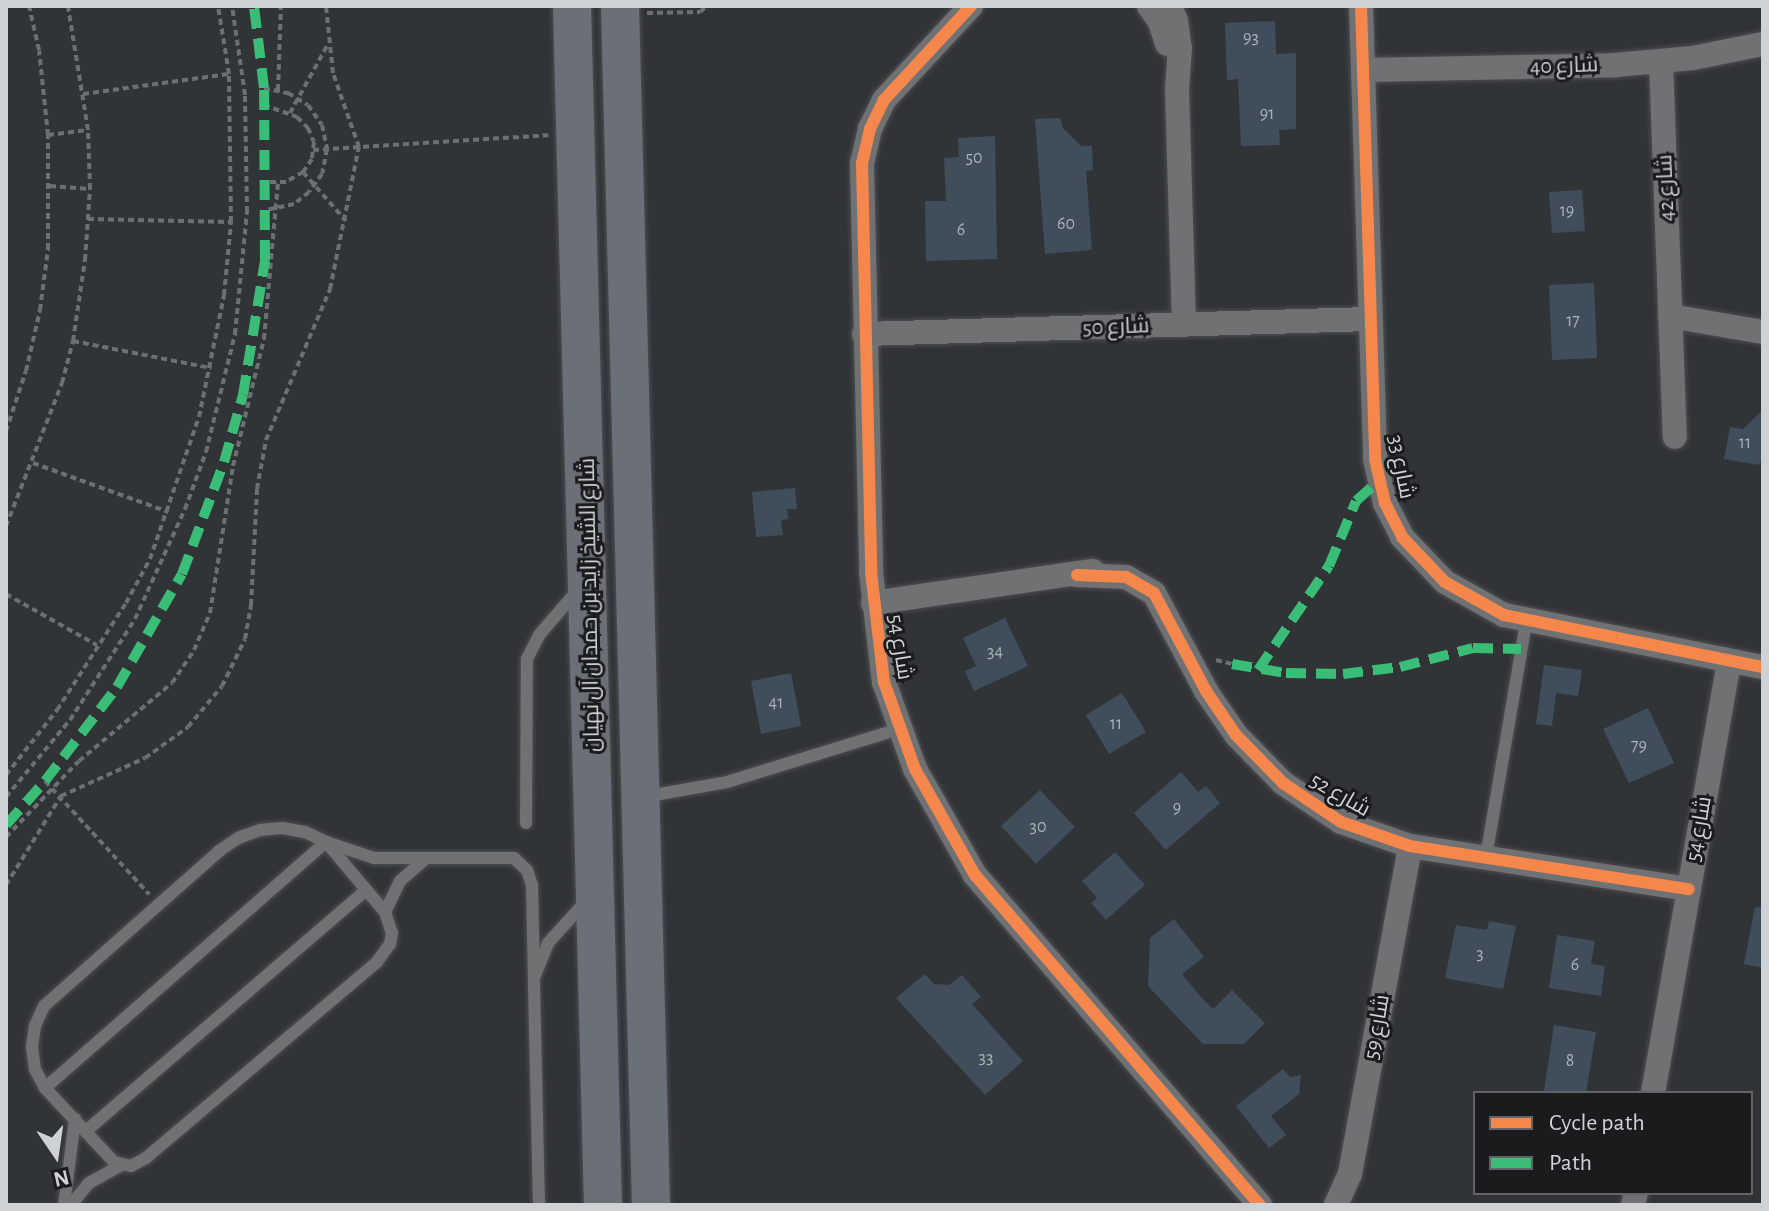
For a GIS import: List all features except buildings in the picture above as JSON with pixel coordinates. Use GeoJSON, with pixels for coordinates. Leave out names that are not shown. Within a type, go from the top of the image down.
{"type":"FeatureCollection","features":[{"type":"Feature","properties":{"kind":"main road","name":"شارع الشيخ زايد بن حمدان آل نهيان"},"geometry":{"type":"LineString","coordinates":[[572,6],[603,1205]]}},
{"type":"Feature","properties":{"kind":"main road","name":"شارع الشيخ زايد بن حمدان آل نهيان"},"geometry":{"type":"LineString","coordinates":[[620,10],[651,1205]]}},
{"type":"Feature","properties":{"kind":"main road"},"geometry":{"type":"LineString","coordinates":[[648,1071],[664,1093],[668,1175],[675,1205]]}},
{"type":"Feature","properties":{"kind":"main road"},"geometry":{"type":"LineString","coordinates":[[584,1205],[588,1123],[600,1099]]}},
{"type":"Feature","properties":{"kind":"street","name":"شارع 54"},"geometry":{"type":"LineString","coordinates":[[971,6],[894,87],[870,129],[861,180],[873,603],[884,682],[899,729],[932,805],[975,875],[1260,1205]]}},
{"type":"Feature","properties":{"kind":"street"},"geometry":{"type":"LineString","coordinates":[[1149,6],[1164,33],[1177,89]]}},
{"type":"Feature","properties":{"kind":"street"},"geometry":{"type":"LineString","coordinates":[[1170,6],[1179,35],[1177,89],[1184,325]]}},
{"type":"Feature","properties":{"kind":"street","name":"شارع 33"},"geometry":{"type":"LineString","coordinates":[[1361,6],[1368,319],[1375,459],[1392,520],[1413,552],[1445,582],[1483,606],[1526,622],[1763,667]]}},
{"type":"Feature","properties":{"kind":"street","name":"شارع 40"},"geometry":{"type":"LineString","coordinates":[[1363,70],[1539,68],[1661,61],[1763,44]]}},
{"type":"Feature","properties":{"kind":"street","name":"شارع 42"},"geometry":{"type":"LineString","coordinates":[[1661,61],[1675,437]]}},
{"type":"Feature","properties":{"kind":"street"},"geometry":{"type":"LineString","coordinates":[[1670,316],[1763,332]]}},
{"type":"Feature","properties":{"kind":"street","name":"شارع 50"},"geometry":{"type":"LineString","coordinates":[[864,334],[1368,319]]}},
{"type":"Feature","properties":{"kind":"street","name":"شارع 52"},"geometry":{"type":"LineString","coordinates":[[873,603],[1077,575],[1119,575],[1140,583],[1159,600],[1228,724],[1283,783],[1341,822],[1381,839],[1410,846],[1689,889]]}},
{"type":"Feature","properties":{"kind":"street","name":"شارع 54"},"geometry":{"type":"LineString","coordinates":[[1653,1091],[1729,661]]}},
{"type":"Feature","properties":{"kind":"street","name":"شارع 59"},"geometry":{"type":"LineString","coordinates":[[1336,1205],[1350,1174],[1410,846]]}},
{"type":"Feature","properties":{"kind":"lane"},"geometry":{"type":"LineString","coordinates":[[526,823],[527,659],[539,635],[589,576]]}},
{"type":"Feature","properties":{"kind":"lane"},"geometry":{"type":"LineString","coordinates":[[1486,857],[1526,622]]}},
{"type":"Feature","properties":{"kind":"lane"},"geometry":{"type":"LineString","coordinates":[[641,797],[727,782],[899,729]]}},
{"type":"Feature","properties":{"kind":"lane"},"geometry":{"type":"LineString","coordinates":[[326,842],[385,912],[392,933],[385,954],[146,1158],[131,1166],[114,1162],[45,1088],[35,1069],[32,1047],[35,1026],[44,1006],[157,903],[238,838],[260,830],[282,828],[305,832],[374,858],[503,855],[521,863],[532,885],[539,1205]]}},
{"type":"Feature","properties":{"kind":"lane"},"geometry":{"type":"LineString","coordinates":[[45,1088],[326,842]]}},
{"type":"Feature","properties":{"kind":"lane"},"geometry":{"type":"LineString","coordinates":[[385,912],[400,881],[426,858]]}},
{"type":"Feature","properties":{"kind":"lane"},"geometry":{"type":"LineString","coordinates":[[86,1131],[366,890]]}},
{"type":"Feature","properties":{"kind":"lane"},"geometry":{"type":"LineString","coordinates":[[534,978],[539,959],[558,929],[596,892]]}},
{"type":"Feature","properties":{"kind":"lane"},"geometry":{"type":"LineString","coordinates":[[64,1205],[75,1119]]}},
{"type":"Feature","properties":{"kind":"lane"},"geometry":{"type":"LineString","coordinates":[[71,1205],[89,1183],[122,1165]]}},
{"type":"Feature","properties":{"kind":"path"},"geometry":{"type":"LineString","coordinates":[[6,431],[26,371],[40,310],[48,249],[48,135],[39,50],[29,6]]}},
{"type":"Feature","properties":{"kind":"path"},"geometry":{"type":"LineString","coordinates":[[6,526],[33,463],[73,341],[88,219],[88,130],[68,6]]}},
{"type":"Feature","properties":{"kind":"path"},"geometry":{"type":"LineString","coordinates":[[7,771],[57,710],[138,581],[168,512],[211,368],[224,295],[231,222],[229,74],[218,6]]}},
{"type":"Feature","properties":{"kind":"path"},"geometry":{"type":"LineString","coordinates":[[6,797],[70,720],[135,619],[185,509],[206,452],[235,334],[247,212],[245,95],[232,6]]}},
{"type":"Feature","properties":{"kind":"path"},"geometry":{"type":"LineString","coordinates":[[278,90],[281,6]]}},
{"type":"Feature","properties":{"kind":"path"},"geometry":{"type":"LineString","coordinates":[[6,885],[61,796],[145,758],[188,727],[222,686],[245,639],[257,489],[266,440],[330,289],[359,147],[333,73],[327,46],[326,6]]}},
{"type":"Feature","properties":{"kind":"path"},"geometry":{"type":"LineString","coordinates":[[620,10],[700,12],[707,6]]}},
{"type":"Feature","properties":{"kind":"path"},"geometry":{"type":"LineString","coordinates":[[290,113],[327,46]]}},
{"type":"Feature","properties":{"kind":"path"},"geometry":{"type":"LineString","coordinates":[[83,94],[229,74]]}},
{"type":"Feature","properties":{"kind":"path"},"geometry":{"type":"LineString","coordinates":[[264,88],[299,98],[316,114],[327,149],[315,185],[294,204],[265,210]]}},
{"type":"Feature","properties":{"kind":"path"},"geometry":{"type":"LineString","coordinates":[[264,105],[290,113],[308,128],[313,150],[303,172],[278,183],[264,182]]}},
{"type":"Feature","properties":{"kind":"path"},"geometry":{"type":"LineString","coordinates":[[48,135],[88,130]]}},
{"type":"Feature","properties":{"kind":"path"},"geometry":{"type":"LineString","coordinates":[[313,150],[576,133]]}},
{"type":"Feature","properties":{"kind":"path"},"geometry":{"type":"LineString","coordinates":[[303,172],[346,221]]}},
{"type":"Feature","properties":{"kind":"path"},"geometry":{"type":"LineString","coordinates":[[6,837],[79,761],[172,683],[194,650],[210,613],[233,466],[264,339],[278,183]]}},
{"type":"Feature","properties":{"kind":"path"},"geometry":{"type":"LineString","coordinates":[[50,186],[90,189]]}},
{"type":"Feature","properties":{"kind":"path"},"geometry":{"type":"LineString","coordinates":[[88,219],[231,222]]}},
{"type":"Feature","properties":{"kind":"path"},"geometry":{"type":"LineString","coordinates":[[73,341],[211,368]]}},
{"type":"Feature","properties":{"kind":"path"},"geometry":{"type":"LineString","coordinates":[[33,463],[168,512]]}},
{"type":"Feature","properties":{"kind":"path"},"geometry":{"type":"LineString","coordinates":[[6,594],[97,645]]}},
{"type":"Feature","properties":{"kind":"path"},"geometry":{"type":"LineString","coordinates":[[45,781],[157,903]]}},
{"type":"Feature","properties":{"kind":"marked path"},"geometry":{"type":"LineString","coordinates":[[6,825],[45,781],[117,687],[182,574],[224,462],[243,395],[265,260],[264,88],[254,6]]}},
{"type":"Feature","properties":{"kind":"marked path"},"geometry":{"type":"LineString","coordinates":[[1258,670],[1329,566],[1356,501],[1378,481]]}},
{"type":"Feature","properties":{"kind":"marked path"},"geometry":{"type":"LineString","coordinates":[[1232,664],[1286,673],[1343,674],[1400,667],[1473,648],[1521,649]]}},
{"type":"Feature","properties":{"kind":"cycle path"},"geometry":{"type":"LineString","coordinates":[[971,6],[884,100],[870,129],[862,163],[871,572],[884,682],[915,769],[975,875],[1260,1205]]}},
{"type":"Feature","properties":{"kind":"cycle path"},"geometry":{"type":"LineString","coordinates":[[1361,6],[1375,459],[1385,503],[1402,537],[1445,582],[1504,615],[1763,667]]}},
{"type":"Feature","properties":{"kind":"cycle path"},"geometry":{"type":"LineString","coordinates":[[1077,575],[1126,577],[1154,593],[1206,691],[1236,735],[1283,783],[1341,822],[1410,846],[1689,889]]}}]}
